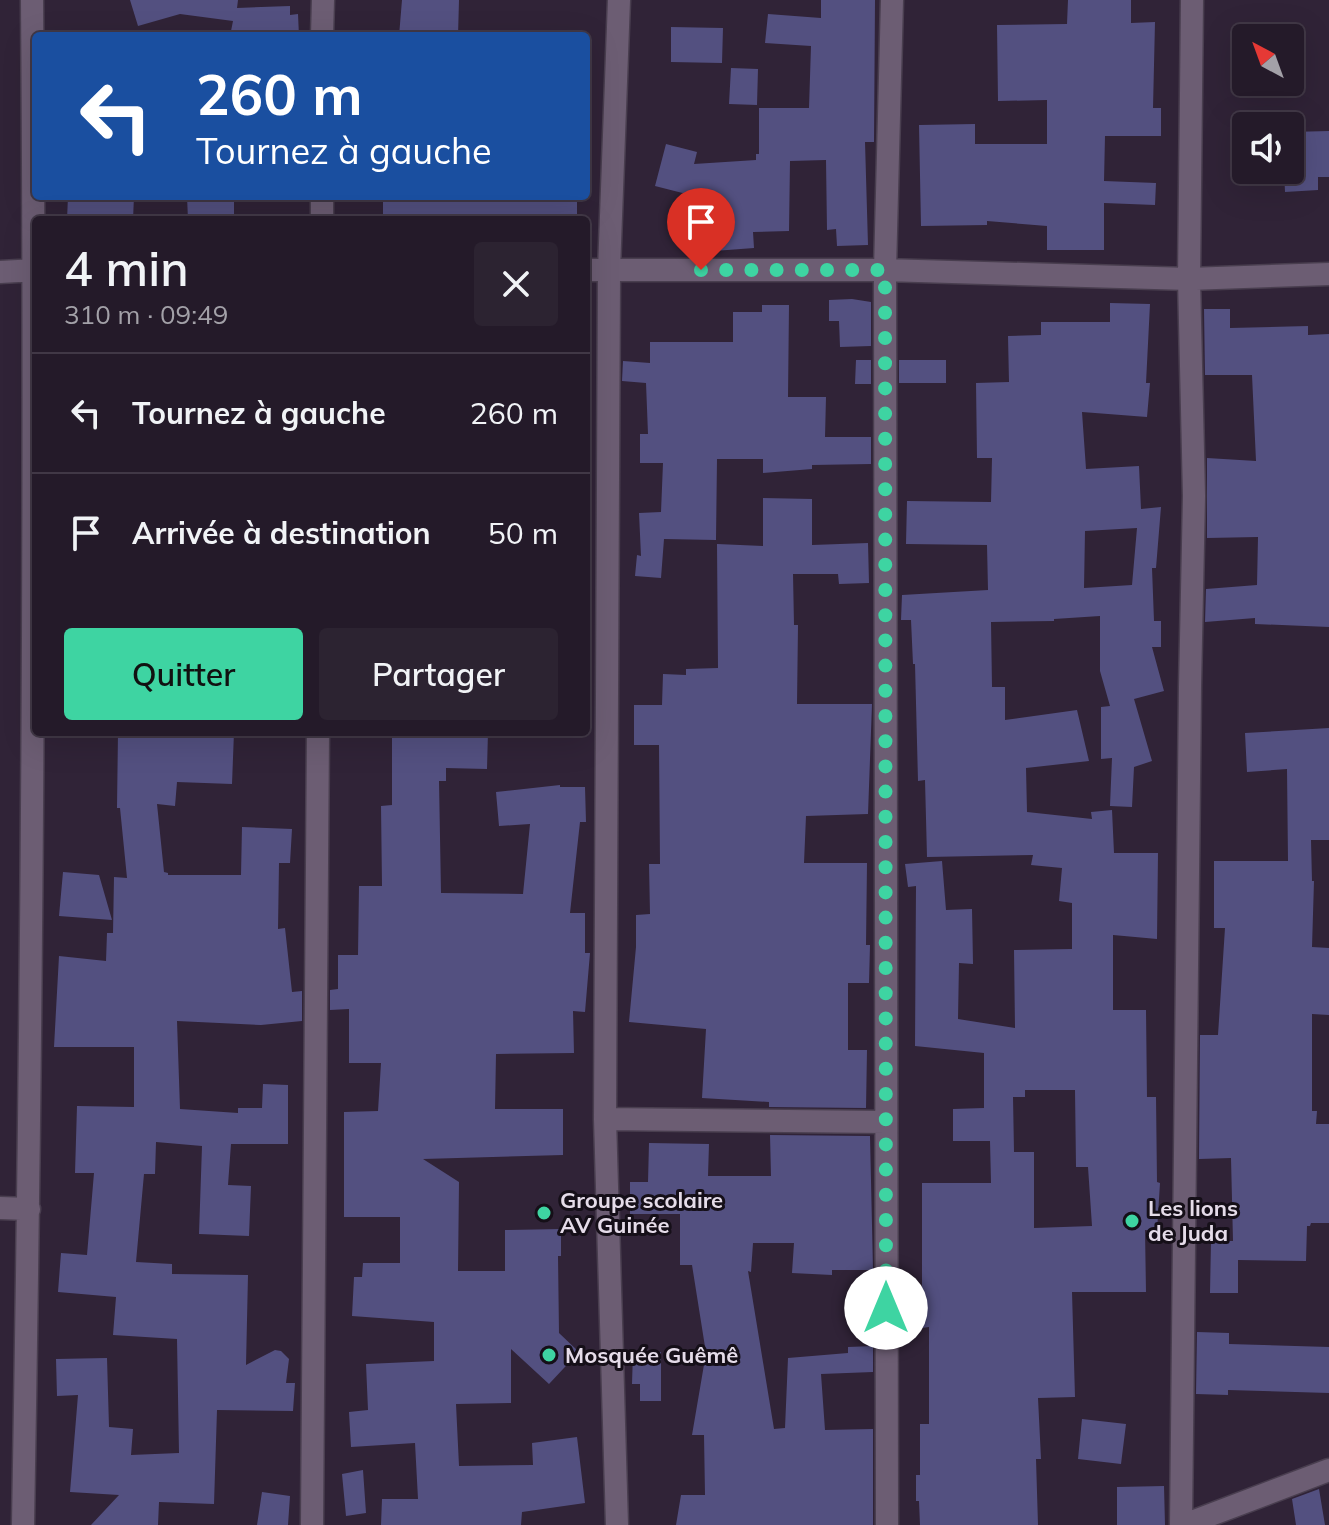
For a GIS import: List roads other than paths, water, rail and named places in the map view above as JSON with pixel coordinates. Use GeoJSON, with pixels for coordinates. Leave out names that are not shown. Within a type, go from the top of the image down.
{"type":"FeatureCollection","features":[{"type":"Feature","properties":{"kind":"street"},"geometry":{"type":"LineString","coordinates":[[32,0],[32,32]]}},
{"type":"Feature","properties":{"kind":"street"},"geometry":{"type":"LineString","coordinates":[[322,32],[323,0]]}},
{"type":"Feature","properties":{"kind":"street"},"geometry":{"type":"LineString","coordinates":[[617,1525],[605,1119],[609,270],[619,0]]}},
{"type":"Feature","properties":{"kind":"street"},"geometry":{"type":"LineString","coordinates":[[887,1525],[885,270],[892,0]]}},
{"type":"Feature","properties":{"kind":"street"},"geometry":{"type":"LineString","coordinates":[[1192,0],[1189,279],[1194,496],[1182,1525],[1329,1470]]}},
{"type":"Feature","properties":{"kind":"street"},"geometry":{"type":"LineString","coordinates":[[0,272],[32,270]]}},
{"type":"Feature","properties":{"kind":"street"},"geometry":{"type":"LineString","coordinates":[[590,270],[885,270],[1189,279],[1329,274]]}},
{"type":"Feature","properties":{"kind":"street"},"geometry":{"type":"LineString","coordinates":[[23,1525],[32,736]]}},
{"type":"Feature","properties":{"kind":"street"},"geometry":{"type":"LineString","coordinates":[[312,1525],[318,736]]}},
{"type":"Feature","properties":{"kind":"street"},"geometry":{"type":"LineString","coordinates":[[605,1119],[886,1122]]}},
{"type":"Feature","properties":{"kind":"street"},"geometry":{"type":"LineString","coordinates":[[0,1208],[29,1209]]}},
{"type":"Feature","properties":{"kind":"place","name":"Groupe scolaire AV Guinée"},"geometry":{"type":"Point","coordinates":[544,1213]}},
{"type":"Feature","properties":{"kind":"place","name":"Les lions de Juda"},"geometry":{"type":"Point","coordinates":[1132,1221]}},
{"type":"Feature","properties":{"kind":"place","name":"Mosquée Guêmê"},"geometry":{"type":"Point","coordinates":[549,1355]}}]}
